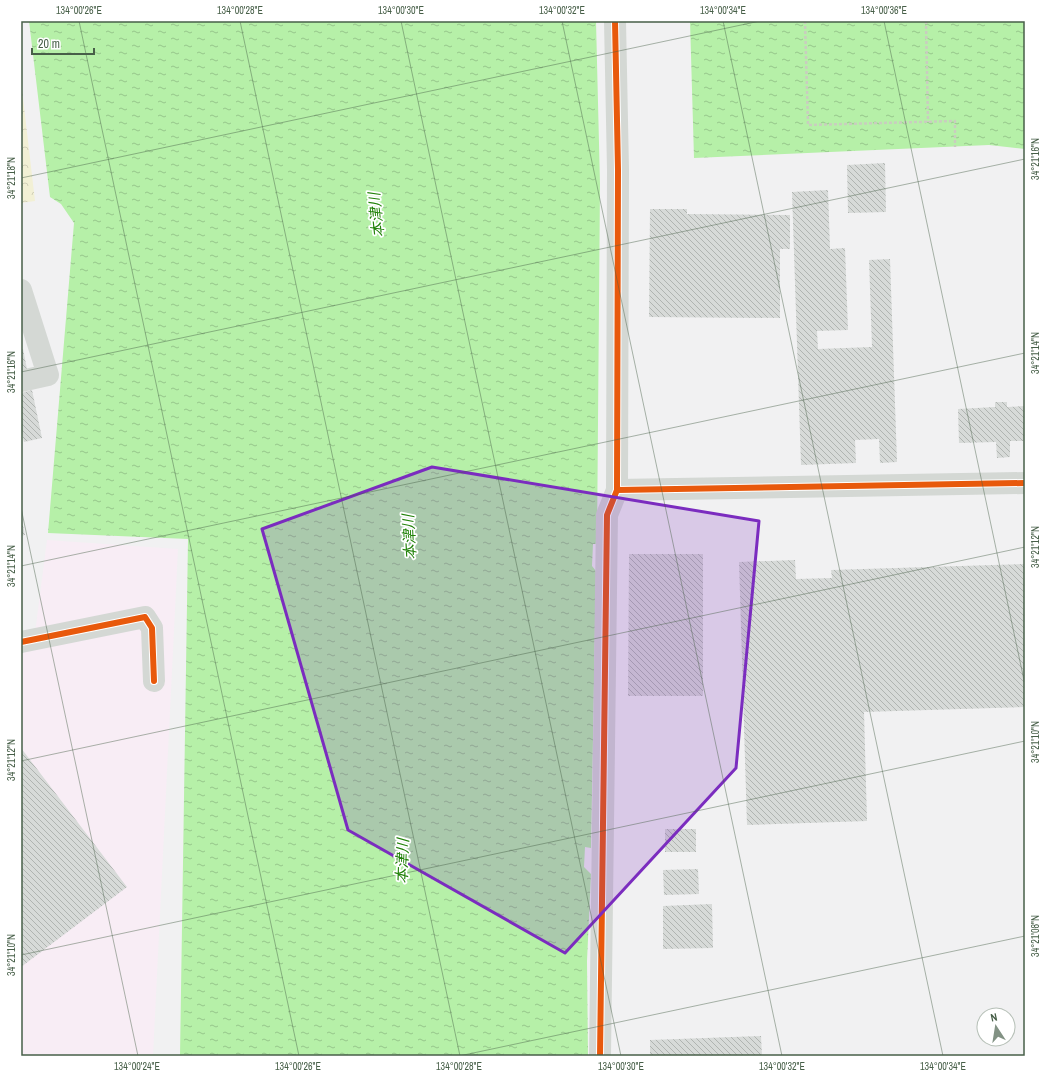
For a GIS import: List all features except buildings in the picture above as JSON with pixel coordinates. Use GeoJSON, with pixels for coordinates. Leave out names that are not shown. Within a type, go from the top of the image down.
{"type":"FeatureCollection","features":[{"type":"Feature","properties":{"kind":"street"},"geometry":{"type":"LineString","coordinates":[[600,1056],[607,515],[617,490],[618,170],[615,21]]}},
{"type":"Feature","properties":{"kind":"street"},"geometry":{"type":"LineString","coordinates":[[21,292],[48,375],[21,381]]}},
{"type":"Feature","properties":{"kind":"street"},"geometry":{"type":"LineString","coordinates":[[617,490],[1025,482]]}},
{"type":"Feature","properties":{"kind":"street"},"geometry":{"type":"LineString","coordinates":[[21,642],[145,617],[152,628],[154,681]]}},
{"type":"Feature","properties":{"kind":"path"},"geometry":{"type":"LineString","coordinates":[[805,21],[808,125],[955,122],[955,147]]}},
{"type":"Feature","properties":{"kind":"path"},"geometry":{"type":"LineString","coordinates":[[926,21],[928,122]]}},
{"type":"Feature","properties":{"kind":"highlighted area"},"geometry":{"type":"Polygon","coordinates":[[[432,467],[759,521],[736,768],[565,953],[348,830],[262,529],[432,467]]]}},
{"type":"Feature","properties":{"kind":"shaded area"},"geometry":{"type":"Polygon","coordinates":[[[47,540],[178,549],[153,1056],[21,1056],[21,650],[35,633],[47,540]]]}},
{"type":"Feature","properties":{"kind":"green space"},"geometry":{"type":"Polygon","coordinates":[[[21,81],[35,201],[21,203],[21,81]]]}},
{"type":"Feature","properties":{"kind":"water","name":"本津川"},"geometry":{"type":"Polygon","coordinates":[[[29,21],[596,21],[600,184],[597,544],[593,544],[592,566],[596,571],[591,848],[585,847],[584,867],[591,874],[587,961],[588,1056],[180,1056],[188,539],[48,533],[74,223],[61,204],[50,197],[29,21]]]}},
{"type":"Feature","properties":{"kind":"water"},"geometry":{"type":"Polygon","coordinates":[[[690,21],[1025,21],[1025,149],[989,145],[694,158],[690,21]]]}},
{"type":"Feature","properties":{"kind":"cycle path"},"geometry":{"type":"LineString","coordinates":[[615,21],[618,170],[617,490],[1025,483]]}},
{"type":"Feature","properties":{"kind":"cycle path"},"geometry":{"type":"LineString","coordinates":[[600,1056],[607,515],[617,490]]}},
{"type":"Feature","properties":{"kind":"cycle path"},"geometry":{"type":"LineString","coordinates":[[21,642],[145,617],[152,628],[154,681]]}}]}
